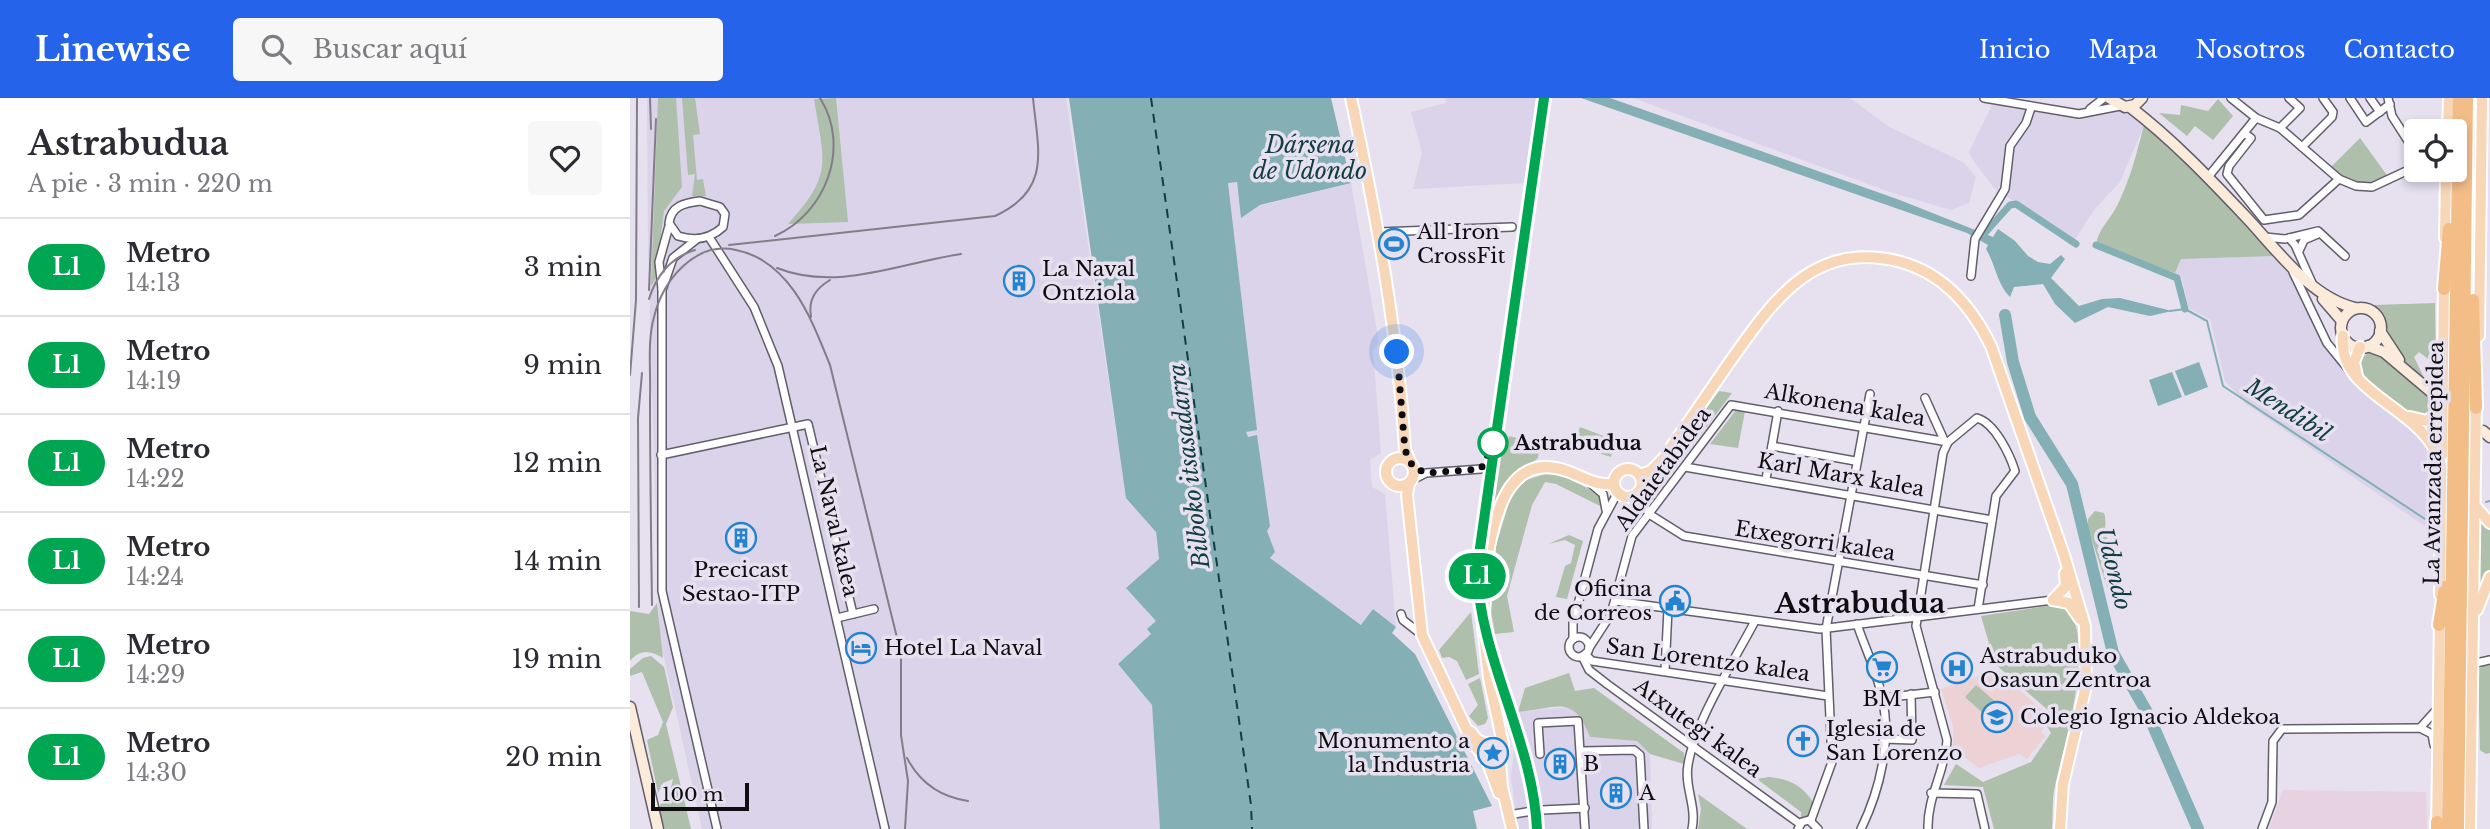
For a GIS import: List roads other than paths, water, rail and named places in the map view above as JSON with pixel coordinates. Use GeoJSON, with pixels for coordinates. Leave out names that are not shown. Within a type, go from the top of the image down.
{"type":"FeatureCollection","features":[{"type":"Feature","properties":{"kind":"highway","name":"La Avanzada errepidea"},"geometry":{"type":"LineString","coordinates":[[2455,119],[2459,98]]}},
{"type":"Feature","properties":{"kind":"highway","name":"La Avanzada errepidea"},"geometry":{"type":"LineString","coordinates":[[2467,143],[2468,98]]}},
{"type":"Feature","properties":{"kind":"highway"},"geometry":{"type":"LineString","coordinates":[[2467,143],[2471,191],[2476,408]]}},
{"type":"Feature","properties":{"kind":"highway"},"geometry":{"type":"LineString","coordinates":[[2444,182],[2444,289]]}},
{"type":"Feature","properties":{"kind":"highway","name":"La Avanzada errepidea"},"geometry":{"type":"LineString","coordinates":[[2440,827],[2452,182]]}},
{"type":"Feature","properties":{"kind":"highway","name":"La Avanzada errepidea"},"geometry":{"type":"LineString","coordinates":[[2458,829],[2466,182]]}},
{"type":"Feature","properties":{"kind":"highway"},"geometry":{"type":"LineString","coordinates":[[2440,625],[2445,593],[2447,461]]}},
{"type":"Feature","properties":{"kind":"main road"},"geometry":{"type":"LineString","coordinates":[[1351,98],[1378,232],[1397,352],[1406,454],[1412,466],[1409,511],[1422,635],[1469,734],[1497,758]]}},
{"type":"Feature","properties":{"kind":"main road"},"geometry":{"type":"LineString","coordinates":[[2449,98],[2452,119]]}},
{"type":"Feature","properties":{"kind":"main road"},"geometry":{"type":"LineString","coordinates":[[2470,829],[2476,408],[2486,200],[2482,98]]}},
{"type":"Feature","properties":{"kind":"main road"},"geometry":{"type":"LineString","coordinates":[[1640,475],[1651,471],[1663,459],[1766,311],[1789,286],[1816,269],[1834,262],[1886,258],[1936,277],[1964,302],[1981,324],[1991,346],[2074,586],[2085,626],[2086,687],[2063,784],[2060,829]]}},
{"type":"Feature","properties":{"kind":"main road"},"geometry":{"type":"LineString","coordinates":[[2444,289],[2442,409],[2447,461]]}},
{"type":"Feature","properties":{"kind":"main road"},"geometry":{"type":"LineString","coordinates":[[2343,336],[2343,352],[2349,371],[2404,414],[2447,461]]}},
{"type":"Feature","properties":{"kind":"main road"},"geometry":{"type":"LineString","coordinates":[[2359,381],[2354,362],[2364,347]]}},
{"type":"Feature","properties":{"kind":"main road"},"geometry":{"type":"LineString","coordinates":[[2404,414],[2427,421],[2442,409]]}},
{"type":"Feature","properties":{"kind":"main road"},"geometry":{"type":"LineString","coordinates":[[1404,430],[1395,459],[1388,465],[1386,474],[1409,511]]}},
{"type":"Feature","properties":{"kind":"main road"},"geometry":{"type":"LineString","coordinates":[[1395,459],[1404,459],[1412,466]]}},
{"type":"Feature","properties":{"kind":"main road"},"geometry":{"type":"LineString","coordinates":[[1512,829],[1497,758],[1499,724],[1489,678],[1483,627],[1489,547],[1499,504],[1510,485],[1521,476],[1550,468],[1616,488],[1630,496],[1638,492],[1642,484],[1640,475],[1633,470],[1624,469],[1617,474],[1616,488]]}},
{"type":"Feature","properties":{"kind":"main road"},"geometry":{"type":"LineString","coordinates":[[1394,485],[1402,486],[1411,482]]}},
{"type":"Feature","properties":{"kind":"main road"},"geometry":{"type":"LineString","coordinates":[[2475,505],[2482,517],[2490,523]]}},
{"type":"Feature","properties":{"kind":"main road"},"geometry":{"type":"LineString","coordinates":[[2055,530],[2066,586],[2057,600]]}},
{"type":"Feature","properties":{"kind":"main road"},"geometry":{"type":"LineString","coordinates":[[2473,626],[2490,577]]}},
{"type":"Feature","properties":{"kind":"main road"},"geometry":{"type":"LineString","coordinates":[[2057,600],[2074,586]]}},
{"type":"Feature","properties":{"kind":"main road"},"geometry":{"type":"LineString","coordinates":[[2057,600],[2069,603],[2085,626]]}},
{"type":"Feature","properties":{"kind":"main road"},"geometry":{"type":"LineString","coordinates":[[1419,611],[1430,649],[1470,730],[1497,758]]}},
{"type":"Feature","properties":{"kind":"main road"},"geometry":{"type":"LineString","coordinates":[[2440,625],[2437,791],[2440,827]]}},
{"type":"Feature","properties":{"kind":"main road"},"geometry":{"type":"LineString","coordinates":[[1486,746],[1499,724]]}},
{"type":"Feature","properties":{"kind":"street"},"geometry":{"type":"LineString","coordinates":[[1984,98],[2031,108],[2088,113],[2133,103]]}},
{"type":"Feature","properties":{"kind":"street"},"geometry":{"type":"LineString","coordinates":[[2065,111],[2085,111],[2107,98],[2133,103],[2315,287],[2341,304],[2364,308],[2375,314],[2380,331],[2417,382]]}},
{"type":"Feature","properties":{"kind":"street"},"geometry":{"type":"LineString","coordinates":[[2280,128],[2300,108],[2289,98]]}},
{"type":"Feature","properties":{"kind":"street"},"geometry":{"type":"LineString","coordinates":[[2302,147],[2332,117],[2333,112],[2323,98]]}},
{"type":"Feature","properties":{"kind":"street"},"geometry":{"type":"LineString","coordinates":[[2350,98],[2374,119]]}},
{"type":"Feature","properties":{"kind":"street"},"geometry":{"type":"LineString","coordinates":[[2370,98],[2374,119]]}},
{"type":"Feature","properties":{"kind":"street"},"geometry":{"type":"LineString","coordinates":[[2234,99],[2256,118],[2280,128],[2339,179],[2356,186],[2372,187],[2404,172]]}},
{"type":"Feature","properties":{"kind":"street"},"geometry":{"type":"LineString","coordinates":[[2374,119],[2389,101]]}},
{"type":"Feature","properties":{"kind":"street"},"geometry":{"type":"LineString","coordinates":[[2389,101],[2392,116],[2404,135]]}},
{"type":"Feature","properties":{"kind":"street"},"geometry":{"type":"LineString","coordinates":[[1972,276],[1975,239],[2005,189],[2008,152],[2026,123],[2031,108]]}},
{"type":"Feature","properties":{"kind":"street"},"geometry":{"type":"LineString","coordinates":[[2208,177],[2256,118]]}},
{"type":"Feature","properties":{"kind":"street"},"geometry":{"type":"LineString","coordinates":[[2244,133],[2251,138],[2229,166],[2227,174],[2264,220],[2299,215],[2339,179]]}},
{"type":"Feature","properties":{"kind":"street"},"geometry":{"type":"LineString","coordinates":[[668,223],[677,236],[697,239],[719,232],[727,221],[720,207],[711,203],[687,203],[677,207],[670,214],[668,223],[668,236],[659,262],[662,290],[662,591],[717,829]]}},
{"type":"Feature","properties":{"kind":"street"},"geometry":{"type":"LineString","coordinates":[[1378,232],[1512,227]]}},
{"type":"Feature","properties":{"kind":"street"},"geometry":{"type":"LineString","coordinates":[[2265,237],[2287,238],[2314,230],[2322,233],[2345,256]]}},
{"type":"Feature","properties":{"kind":"street"},"geometry":{"type":"LineString","coordinates":[[2299,251],[2304,240],[2322,233]]}},
{"type":"Feature","properties":{"kind":"street","name":"La Naval kalea"},"geometry":{"type":"LineString","coordinates":[[709,237],[754,307],[778,366],[794,425],[886,829]]}},
{"type":"Feature","properties":{"kind":"street"},"geometry":{"type":"LineString","coordinates":[[2275,248],[2287,238]]}},
{"type":"Feature","properties":{"kind":"street"},"geometry":{"type":"LineString","coordinates":[[2287,238],[2299,251],[2305,270],[2315,287]]}},
{"type":"Feature","properties":{"kind":"street"},"geometry":{"type":"LineString","coordinates":[[662,290],[673,258],[697,239]]}},
{"type":"Feature","properties":{"kind":"street"},"geometry":{"type":"LineString","coordinates":[[2287,260],[2335,310],[2342,321],[2343,336],[2352,345],[2384,352],[2436,396]]}},
{"type":"Feature","properties":{"kind":"street"},"geometry":{"type":"LineString","coordinates":[[2287,260],[2327,343],[2349,371]]}},
{"type":"Feature","properties":{"kind":"street"},"geometry":{"type":"LineString","coordinates":[[2342,321],[2356,308]]}},
{"type":"Feature","properties":{"kind":"street"},"geometry":{"type":"LineString","coordinates":[[2364,347],[2375,342],[2380,331]]}},
{"type":"Feature","properties":{"kind":"street"},"geometry":{"type":"LineString","coordinates":[[1799,826],[1811,820],[1832,762],[1826,629],[1855,461],[1870,394]]}},
{"type":"Feature","properties":{"kind":"street"},"geometry":{"type":"LineString","coordinates":[[1924,398],[1946,441]]}},
{"type":"Feature","properties":{"kind":"street","name":"Alkonena kalea"},"geometry":{"type":"LineString","coordinates":[[1736,404],[1946,441]]}},
{"type":"Feature","properties":{"kind":"street","name":"Aldaietabidea"},"geometry":{"type":"LineString","coordinates":[[1585,653],[1611,614],[1628,544],[1731,405],[1736,404]]}},
{"type":"Feature","properties":{"kind":"street"},"geometry":{"type":"LineString","coordinates":[[1766,479],[1778,411]]}},
{"type":"Feature","properties":{"kind":"street"},"geometry":{"type":"LineString","coordinates":[[1928,829],[1931,793],[1946,753],[1947,740],[1916,618],[1946,441],[1977,418],[1990,425],[2015,471],[1998,492],[1978,609]]}},
{"type":"Feature","properties":{"kind":"street"},"geometry":{"type":"LineString","coordinates":[[661,455],[805,423],[812,429],[853,614]]}},
{"type":"Feature","properties":{"kind":"street"},"geometry":{"type":"LineString","coordinates":[[1772,446],[1855,461]]}},
{"type":"Feature","properties":{"kind":"street"},"geometry":{"type":"LineString","coordinates":[[1412,466],[1426,473]]}},
{"type":"Feature","properties":{"kind":"street","name":"Karl Marx kalea"},"geometry":{"type":"LineString","coordinates":[[1685,467],[1992,520]]}},
{"type":"Feature","properties":{"kind":"street"},"geometry":{"type":"LineString","coordinates":[[1411,482],[1426,473],[1481,469]]}},
{"type":"Feature","properties":{"kind":"street"},"geometry":{"type":"LineString","coordinates":[[1587,481],[1603,494],[1606,511]]}},
{"type":"Feature","properties":{"kind":"street"},"geometry":{"type":"LineString","coordinates":[[1573,639],[1586,639],[1585,653],[1570,650],[1573,639],[1571,634],[1606,511],[1616,488]]}},
{"type":"Feature","properties":{"kind":"street"},"geometry":{"type":"LineString","coordinates":[[1638,492],[1649,514]]}},
{"type":"Feature","properties":{"kind":"street","name":"Etxegorri kalea"},"geometry":{"type":"LineString","coordinates":[[1649,514],[1684,536],[1700,540],[1983,585]]}},
{"type":"Feature","properties":{"kind":"street"},"geometry":{"type":"LineString","coordinates":[[1615,601],[1826,629],[2057,600]]}},
{"type":"Feature","properties":{"kind":"street"},"geometry":{"type":"LineString","coordinates":[[837,618],[874,609]]}},
{"type":"Feature","properties":{"kind":"street"},"geometry":{"type":"LineString","coordinates":[[1665,671],[1668,609]]}},
{"type":"Feature","properties":{"kind":"street"},"geometry":{"type":"LineString","coordinates":[[1401,614],[1404,620],[1422,635]]}},
{"type":"Feature","properties":{"kind":"street"},"geometry":{"type":"LineString","coordinates":[[1692,829],[1695,811],[1687,770],[1693,746],[1755,621]]}},
{"type":"Feature","properties":{"kind":"street"},"geometry":{"type":"LineString","coordinates":[[1857,624],[1882,698],[1883,736],[1881,778],[1861,829]]}},
{"type":"Feature","properties":{"kind":"street","name":"San Lorentzo kalea"},"geometry":{"type":"LineString","coordinates":[[1585,653],[1591,661],[1828,696]]}},
{"type":"Feature","properties":{"kind":"street","name":"Atxutegi kalea"},"geometry":{"type":"LineString","coordinates":[[1585,653],[1589,670],[1799,826]]}},
{"type":"Feature","properties":{"kind":"street"},"geometry":{"type":"LineString","coordinates":[[2472,664],[2490,660]]}},
{"type":"Feature","properties":{"kind":"street"},"geometry":{"type":"LineString","coordinates":[[1882,698],[1935,692]]}},
{"type":"Feature","properties":{"kind":"street"},"geometry":{"type":"LineString","coordinates":[[1831,734],[1912,740],[1911,694]]}},
{"type":"Feature","properties":{"kind":"street"},"geometry":{"type":"LineString","coordinates":[[2420,728],[2432,718],[2438,706]]}},
{"type":"Feature","properties":{"kind":"street"},"geometry":{"type":"LineString","coordinates":[[630,707],[639,735],[653,823]]}},
{"type":"Feature","properties":{"kind":"street"},"geometry":{"type":"LineString","coordinates":[[1540,754],[1537,725],[1544,720],[1578,721],[1585,829]]}},
{"type":"Feature","properties":{"kind":"street"},"geometry":{"type":"LineString","coordinates":[[630,725],[642,759]]}},
{"type":"Feature","properties":{"kind":"street"},"geometry":{"type":"LineString","coordinates":[[2262,829],[2272,802],[2273,741],[2281,729],[2420,728],[2433,736],[2437,791]]}},
{"type":"Feature","properties":{"kind":"street"},"geometry":{"type":"LineString","coordinates":[[1582,751],[1634,750],[1640,755],[1644,829]]}},
{"type":"Feature","properties":{"kind":"street"},"geometry":{"type":"LineString","coordinates":[[1931,793],[1977,794],[1985,829]]}},
{"type":"Feature","properties":{"kind":"street"},"geometry":{"type":"LineString","coordinates":[[1542,810],[1585,808]]}},
{"type":"Feature","properties":{"kind":"street"},"geometry":{"type":"LineString","coordinates":[[1509,815],[1532,811]]}},
{"type":"Feature","properties":{"kind":"street"},"geometry":{"type":"LineString","coordinates":[[1811,820],[1818,829]]}},
{"type":"Feature","properties":{"kind":"water"},"geometry":{"type":"Polygon","coordinates":[[[1069,98],[1331,98],[1351,183],[1260,205],[1241,218],[1237,182],[1228,183],[1257,430],[1246,432],[1248,437],[1257,435],[1270,526],[1267,531],[1275,552],[1270,558],[1361,625],[1373,609],[1396,627],[1392,633],[1415,654],[1492,806],[1473,811],[1477,829],[1160,829],[1152,705],[1118,664],[1151,634],[1147,629],[1156,621],[1126,588],[1159,559],[1156,532],[1126,498],[1069,98]]]}},
{"type":"Feature","properties":{"kind":"water"},"geometry":{"type":"Polygon","coordinates":[[[1581,98],[1610,98],[1897,199],[1993,237],[1998,229],[2038,262],[2050,264],[2061,255],[2065,259],[2051,278],[2079,306],[2102,299],[2120,298],[2172,311],[2150,316],[2108,307],[2075,323],[2055,304],[2043,284],[2014,287],[2010,297],[1999,281],[1986,249],[1988,245],[1967,233],[1581,98]]]}},
{"type":"Feature","properties":{"kind":"water"},"geometry":{"type":"Polygon","coordinates":[[[2199,362],[2208,387],[2185,396],[2175,371],[2199,362]]]}},
{"type":"Feature","properties":{"kind":"water"},"geometry":{"type":"Polygon","coordinates":[[[2172,372],[2182,397],[2158,406],[2149,380],[2172,372]]]}},
{"type":"Feature","properties":{"kind":"waterway"},"geometry":{"type":"LineString","coordinates":[[1983,235],[2010,205],[2016,204],[2076,244]]}},
{"type":"Feature","properties":{"kind":"waterway"},"geometry":{"type":"LineString","coordinates":[[2096,245],[2177,278],[2185,309]]}},
{"type":"Feature","properties":{"kind":"waterway","name":"Mendibil"},"geometry":{"type":"LineString","coordinates":[[2170,311],[2185,309],[2207,321],[2223,386],[2425,519]]}},
{"type":"Feature","properties":{"kind":"waterway","name":"Udondo"},"geometry":{"type":"LineString","coordinates":[[2005,315],[2013,362],[2030,417],[2072,484],[2113,653],[2148,714],[2198,829]]}},
{"type":"Feature","properties":{"kind":"waterway"},"geometry":{"type":"LineString","coordinates":[[2486,502],[2490,501]]}},
{"type":"Feature","properties":{"kind":"railway"},"geometry":{"type":"LineString","coordinates":[[630,375],[636,300],[637,98]]}},
{"type":"Feature","properties":{"kind":"railway"},"geometry":{"type":"LineString","coordinates":[[650,98],[651,129]]}},
{"type":"Feature","properties":{"kind":"railway"},"geometry":{"type":"LineString","coordinates":[[775,236],[808,212],[828,177],[833,157],[833,137],[829,117],[820,98]]}},
{"type":"Feature","properties":{"kind":"railway"},"geometry":{"type":"LineString","coordinates":[[729,245],[995,216],[1013,206],[1026,194],[1033,181],[1038,151],[1033,98]]}},
{"type":"Feature","properties":{"kind":"railway"},"geometry":{"type":"LineString","coordinates":[[1537,829],[1526,763],[1487,635],[1477,569],[1544,98]]}},
{"type":"Feature","properties":{"kind":"railway"},"geometry":{"type":"LineString","coordinates":[[649,290],[656,119]]}},
{"type":"Feature","properties":{"kind":"railway"},"geometry":{"type":"LineString","coordinates":[[649,299],[666,268],[679,257],[695,250]]}},
{"type":"Feature","properties":{"kind":"railway"},"geometry":{"type":"LineString","coordinates":[[652,605],[650,357],[654,317],[658,303],[673,277],[694,257],[707,251],[736,250],[755,256],[771,266],[785,280],[807,312],[830,365],[901,654],[901,735],[908,781],[905,829]]}},
{"type":"Feature","properties":{"kind":"railway"},"geometry":{"type":"LineString","coordinates":[[777,268],[800,275],[846,276],[961,254]]}},
{"type":"Feature","properties":{"kind":"railway"},"geometry":{"type":"LineString","coordinates":[[811,317],[814,296],[820,287],[830,280]]}},
{"type":"Feature","properties":{"kind":"railway"},"geometry":{"type":"LineString","coordinates":[[639,607],[638,418],[642,373]]}},
{"type":"Feature","properties":{"kind":"railway"},"geometry":{"type":"LineString","coordinates":[[907,758],[918,775],[932,787],[949,796],[968,801]]}},
{"type":"Feature","properties":{"kind":"metro line","name":"L1"},"geometry":{"type":"LineString","coordinates":[[1537,829],[1528,772],[1480,606],[1477,569],[1478,544],[1544,98]]}},
{"type":"Feature","properties":{"kind":"place","name":"All Iron CrossFit"},"geometry":{"type":"Point","coordinates":[1394,244]}},
{"type":"Feature","properties":{"kind":"place","name":"La Naval Ontziola"},"geometry":{"type":"Point","coordinates":[1019,281]}},
{"type":"Feature","properties":{"kind":"place","name":"Astrabudua"},"geometry":{"type":"Point","coordinates":[1493,443]}},
{"type":"Feature","properties":{"kind":"place","name":"Precicast Sestao-ITP"},"geometry":{"type":"Point","coordinates":[741,538]}},
{"type":"Feature","properties":{"kind":"place","name":"Oficina de Correos"},"geometry":{"type":"Point","coordinates":[1675,601]}},
{"type":"Feature","properties":{"kind":"place","name":"Hotel La Naval"},"geometry":{"type":"Point","coordinates":[861,648]}},
{"type":"Feature","properties":{"kind":"place","name":"BM"},"geometry":{"type":"Point","coordinates":[1882,667]}},
{"type":"Feature","properties":{"kind":"place","name":"Astrabuduko Osasun Zentroa"},"geometry":{"type":"Point","coordinates":[1957,668]}},
{"type":"Feature","properties":{"kind":"place","name":"Colegio Ignacio Aldekoa"},"geometry":{"type":"Point","coordinates":[1997,717]}},
{"type":"Feature","properties":{"kind":"place","name":"Iglesia de San Lorenzo"},"geometry":{"type":"Point","coordinates":[1803,741]}},
{"type":"Feature","properties":{"kind":"place","name":"Monumento a la Industria"},"geometry":{"type":"Point","coordinates":[1493,753]}},
{"type":"Feature","properties":{"kind":"place","name":"B"},"geometry":{"type":"Point","coordinates":[1560,764]}},
{"type":"Feature","properties":{"kind":"place","name":"A"},"geometry":{"type":"Point","coordinates":[1616,793]}},
{"type":"Feature","properties":{"kind":"district","name":"Astrabudua"},"geometry":{"type":"Point","coordinates":[1860,603]}},
{"type":"Feature","properties":{"kind":"water label","name":"Dársena de Udondo"},"geometry":{"type":"Point","coordinates":[1310,158]}},
{"type":"Feature","properties":{"kind":"water label","name":"Bilboko itsasadarra"},"geometry":{"type":"Point","coordinates":[1189,466]}}]}
